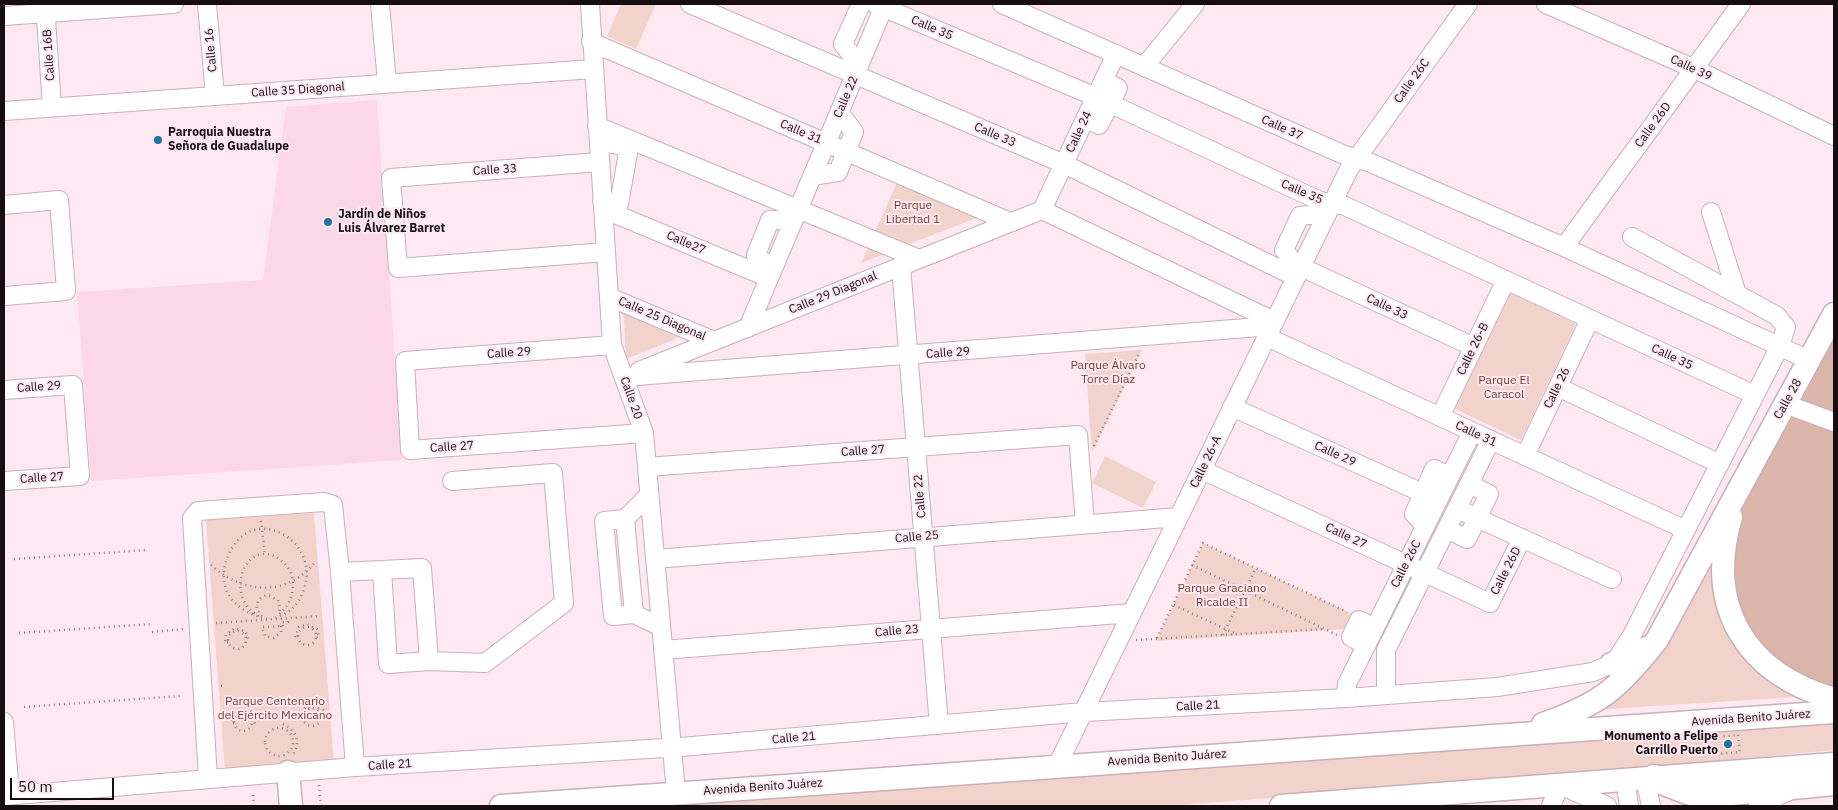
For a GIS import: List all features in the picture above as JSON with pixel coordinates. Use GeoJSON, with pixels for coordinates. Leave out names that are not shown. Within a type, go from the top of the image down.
{"type":"FeatureCollection","features":[{"type":"Feature","properties":{"kind":"highway"},"geometry":{"type":"LineString","coordinates":[[1641,779],[1690,792],[1720,793],[1834,782]]}},
{"type":"Feature","properties":{"kind":"main road","name":"Calle 28"},"geometry":{"type":"LineString","coordinates":[[1740,483],[1834,314]]}},
{"type":"Feature","properties":{"kind":"main road"},"geometry":{"type":"LineString","coordinates":[[1513,733],[1566,716],[1599,701],[1629,675],[1657,640],[1740,483]]}},
{"type":"Feature","properties":{"kind":"main road"},"geometry":{"type":"LineString","coordinates":[[1740,483],[1728,526],[1721,569],[1726,599],[1736,629],[1770,669],[1811,692],[1834,699]]}},
{"type":"Feature","properties":{"kind":"main road"},"geometry":{"type":"LineString","coordinates":[[1611,664],[1625,660],[1657,640]]}},
{"type":"Feature","properties":{"kind":"main road","name":"Avenida Benito Juárez"},"geometry":{"type":"LineString","coordinates":[[501,806],[1513,733],[1834,712]]}},
{"type":"Feature","properties":{"kind":"main road"},"geometry":{"type":"LineString","coordinates":[[289,764],[291,806]]}},
{"type":"Feature","properties":{"kind":"main road"},"geometry":{"type":"LineString","coordinates":[[1281,806],[1479,799],[1560,785],[1834,764]]}},
{"type":"Feature","properties":{"kind":"street"},"geometry":{"type":"LineString","coordinates":[[4,16],[45,8],[174,4]]}},
{"type":"Feature","properties":{"kind":"street","name":"Calle 16"},"geometry":{"type":"LineString","coordinates":[[207,4],[215,96]]}},
{"type":"Feature","properties":{"kind":"street"},"geometry":{"type":"LineString","coordinates":[[380,4],[387,83]]}},
{"type":"Feature","properties":{"kind":"street","name":"Calle 20"},"geometry":{"type":"LineString","coordinates":[[590,4],[612,345],[644,433],[676,793]]}},
{"type":"Feature","properties":{"kind":"street","name":"Calle 33"},"geometry":{"type":"LineString","coordinates":[[690,4],[857,70],[1299,271],[1474,347]]}},
{"type":"Feature","properties":{"kind":"street"},"geometry":{"type":"LineString","coordinates":[[857,70],[843,44],[861,4]]}},
{"type":"Feature","properties":{"kind":"street","name":"Calle 37"},"geometry":{"type":"LineString","coordinates":[[1002,4],[1333,150],[1371,163],[1564,246],[1809,360]]}},
{"type":"Feature","properties":{"kind":"street"},"geometry":{"type":"LineString","coordinates":[[1144,66],[1195,4]]}},
{"type":"Feature","properties":{"kind":"street","name":"Calle 26C"},"geometry":{"type":"LineString","coordinates":[[1356,158],[1468,4]]}},
{"type":"Feature","properties":{"kind":"street","name":"Calle 39"},"geometry":{"type":"LineString","coordinates":[[1546,4],[1694,68],[1834,136]]}},
{"type":"Feature","properties":{"kind":"street","name":"Calle 26D"},"geometry":{"type":"LineString","coordinates":[[1564,246],[1741,4]]}},
{"type":"Feature","properties":{"kind":"street","name":"Calle 22"},"geometry":{"type":"LineString","coordinates":[[748,328],[857,70],[881,5]]}},
{"type":"Feature","properties":{"kind":"street","name":"Calle 35"},"geometry":{"type":"LineString","coordinates":[[881,5],[1103,100],[1326,206],[1345,206],[1755,395]]}},
{"type":"Feature","properties":{"kind":"street","name":"Calle 16B"},"geometry":{"type":"LineString","coordinates":[[45,8],[52,107]]}},
{"type":"Feature","properties":{"kind":"street","name":"Calle 31"},"geometry":{"type":"LineString","coordinates":[[591,42],[1010,222]]}},
{"type":"Feature","properties":{"kind":"street","name":"Calle 24"},"geometry":{"type":"LineString","coordinates":[[1042,210],[1086,118],[1103,100],[1104,80],[1116,54]]}},
{"type":"Feature","properties":{"kind":"street","name":"Calle 35 Diagonal"},"geometry":{"type":"LineString","coordinates":[[4,111],[593,69]]}},
{"type":"Feature","properties":{"kind":"street"},"geometry":{"type":"LineString","coordinates":[[812,176],[838,172],[854,132],[839,112]]}},
{"type":"Feature","properties":{"kind":"street"},"geometry":{"type":"LineString","coordinates":[[598,134],[629,148],[619,204],[603,205]]}},
{"type":"Feature","properties":{"kind":"street"},"geometry":{"type":"LineString","coordinates":[[598,134],[796,214],[919,259]]}},
{"type":"Feature","properties":{"kind":"street"},"geometry":{"type":"LineString","coordinates":[[1299,271],[1284,250],[1300,216],[1326,206],[1356,158]]}},
{"type":"Feature","properties":{"kind":"street","name":"Calle 33"},"geometry":{"type":"LineString","coordinates":[[600,162],[391,178],[398,268],[606,252]]}},
{"type":"Feature","properties":{"kind":"street"},"geometry":{"type":"LineString","coordinates":[[4,205],[59,200],[66,291],[4,296]]}},
{"type":"Feature","properties":{"kind":"street","name":"Calle27"},"geometry":{"type":"LineString","coordinates":[[603,205],[771,274]]}},
{"type":"Feature","properties":{"kind":"street","name":"Calle 31"},"geometry":{"type":"LineString","coordinates":[[1042,210],[1440,417],[1686,530]]}},
{"type":"Feature","properties":{"kind":"street","name":"Calle 29 Diagonal"},"geometry":{"type":"LineString","coordinates":[[624,377],[1042,210]]}},
{"type":"Feature","properties":{"kind":"street"},"geometry":{"type":"LineString","coordinates":[[1711,212],[1737,294]]}},
{"type":"Feature","properties":{"kind":"street"},"geometry":{"type":"LineString","coordinates":[[1611,664],[1625,648],[1780,346],[1786,327],[1777,316],[1632,236]]}},
{"type":"Feature","properties":{"kind":"street","name":"Calle 22"},"geometry":{"type":"LineString","coordinates":[[901,266],[939,726]]}},
{"type":"Feature","properties":{"kind":"street","name":"Calle 26-A"},"geometry":{"type":"LineString","coordinates":[[1057,766],[1299,271]]}},
{"type":"Feature","properties":{"kind":"street","name":"Calle 26-B"},"geometry":{"type":"LineString","coordinates":[[1440,417],[1506,280]]}},
{"type":"Feature","properties":{"kind":"street","name":"Calle 25 Diagonal"},"geometry":{"type":"LineString","coordinates":[[609,297],[714,341]]}},
{"type":"Feature","properties":{"kind":"street","name":"Calle 26"},"geometry":{"type":"LineString","coordinates":[[1525,456],[1590,319]]}},
{"type":"Feature","properties":{"kind":"street","name":"Calle 29"},"geometry":{"type":"LineString","coordinates":[[624,377],[1271,328]]}},
{"type":"Feature","properties":{"kind":"street","name":"Calle 29"},"geometry":{"type":"LineString","coordinates":[[410,450],[405,361],[612,345]]}},
{"type":"Feature","properties":{"kind":"street","name":"Calle 29"},"geometry":{"type":"LineString","coordinates":[[4,390],[73,384],[80,476]]}},
{"type":"Feature","properties":{"kind":"street"},"geometry":{"type":"LineString","coordinates":[[1558,387],[1720,464]]}},
{"type":"Feature","properties":{"kind":"street"},"geometry":{"type":"LineString","coordinates":[[1785,404],[1834,422]]}},
{"type":"Feature","properties":{"kind":"street","name":"Calle 29"},"geometry":{"type":"LineString","coordinates":[[1232,407],[1430,497]]}},
{"type":"Feature","properties":{"kind":"street","name":"Calle 26C"},"geometry":{"type":"LineString","coordinates":[[1346,698],[1347,684],[1425,526],[1430,497],[1450,476],[1472,432]]}},
{"type":"Feature","properties":{"kind":"street","name":"Calle 27"},"geometry":{"type":"LineString","coordinates":[[410,450],[644,433]]}},
{"type":"Feature","properties":{"kind":"street","name":"Calle 27"},"geometry":{"type":"LineString","coordinates":[[647,467],[1078,435],[1085,524]]}},
{"type":"Feature","properties":{"kind":"street","name":"Calle 26C"},"geometry":{"type":"LineString","coordinates":[[1386,695],[1386,650],[1491,440]]}},
{"type":"Feature","properties":{"kind":"street","name":"Calle 27"},"geometry":{"type":"LineString","coordinates":[[1202,470],[1490,603]]}},
{"type":"Feature","properties":{"kind":"street"},"geometry":{"type":"LineString","coordinates":[[382,570],[388,664],[428,661],[485,663],[564,603],[553,473],[452,481]]}},
{"type":"Feature","properties":{"kind":"street","name":"Calle 27"},"geometry":{"type":"LineString","coordinates":[[4,481],[80,476]]}},
{"type":"Feature","properties":{"kind":"street"},"geometry":{"type":"LineString","coordinates":[[1447,529],[1467,539],[1489,494],[1469,484]]}},
{"type":"Feature","properties":{"kind":"street"},"geometry":{"type":"LineString","coordinates":[[649,495],[625,520],[604,521],[614,616],[634,614],[661,627]]}},
{"type":"Feature","properties":{"kind":"street"},"geometry":{"type":"LineString","coordinates":[[208,778],[192,518],[198,511],[330,503],[333,505],[355,767]]}},
{"type":"Feature","properties":{"kind":"street"},"geometry":{"type":"LineString","coordinates":[[1457,509],[1612,579]]}},
{"type":"Feature","properties":{"kind":"street","name":"Calle 25"},"geometry":{"type":"LineString","coordinates":[[655,559],[1179,517]]}},
{"type":"Feature","properties":{"kind":"street","name":"Calle 26D"},"geometry":{"type":"LineString","coordinates":[[1490,603],[1522,538]]}},
{"type":"Feature","properties":{"kind":"street"},"geometry":{"type":"LineString","coordinates":[[340,572],[422,568],[428,661]]}},
{"type":"Feature","properties":{"kind":"street","name":"Calle 23"},"geometry":{"type":"LineString","coordinates":[[663,650],[1132,613]]}},
{"type":"Feature","properties":{"kind":"street","name":"Calle 21"},"geometry":{"type":"LineString","coordinates":[[7,796],[208,778],[289,764],[355,767],[672,748],[1084,712],[1346,698],[1497,687],[1583,675],[1611,664]]}},
{"type":"Feature","properties":{"kind":"street"},"geometry":{"type":"LineString","coordinates":[[4,722],[7,796]]}},
{"type":"Feature","properties":{"kind":"street"},"geometry":{"type":"LineString","coordinates":[[1629,806],[1641,779]]}},
{"type":"Feature","properties":{"kind":"street"},"geometry":{"type":"LineString","coordinates":[[1641,779],[1651,806]]}},
{"type":"Feature","properties":{"kind":"street"},"geometry":{"type":"LineString","coordinates":[[1551,806],[1560,785],[1607,806]]}},
{"type":"Feature","properties":{"kind":"street"},"geometry":{"type":"LineString","coordinates":[[1758,806],[1801,785]]}},
{"type":"Feature","properties":{"kind":"path"},"geometry":{"type":"LineString","coordinates":[[1093,448],[1143,346]]}},
{"type":"Feature","properties":{"kind":"path"},"geometry":{"type":"LineString","coordinates":[[261,518],[265,554]]}},
{"type":"Feature","properties":{"kind":"path"},"geometry":{"type":"LineString","coordinates":[[265,618],[248,614],[235,604],[227,592],[224,577],[227,556],[236,542],[252,530],[272,528],[292,540],[303,554],[307,572],[305,586],[294,608],[289,613],[276,617]]}},
{"type":"Feature","properties":{"kind":"path"},"geometry":{"type":"LineString","coordinates":[[1157,638],[1203,542],[1352,614]]}},
{"type":"Feature","properties":{"kind":"path"},"geometry":{"type":"LineString","coordinates":[[14,559],[146,550]]}},
{"type":"Feature","properties":{"kind":"path"},"geometry":{"type":"LineString","coordinates":[[265,618],[252,612],[246,604],[240,584],[243,570],[249,562],[254,557],[265,554],[277,557],[284,563],[292,581],[289,604],[276,617]]}},
{"type":"Feature","properties":{"kind":"path"},"geometry":{"type":"LineString","coordinates":[[211,565],[224,577],[240,584],[266,588],[292,581],[307,572],[316,561]]}},
{"type":"Feature","properties":{"kind":"path"},"geometry":{"type":"LineString","coordinates":[[1192,566],[1339,636]]}},
{"type":"Feature","properties":{"kind":"path"},"geometry":{"type":"LineString","coordinates":[[1223,634],[1256,568]]}},
{"type":"Feature","properties":{"kind":"path"},"geometry":{"type":"LineString","coordinates":[[265,618],[257,610],[257,603],[261,597],[268,595],[278,600],[280,607],[276,617]]}},
{"type":"Feature","properties":{"kind":"path"},"geometry":{"type":"LineString","coordinates":[[1173,604],[1236,634]]}},
{"type":"Feature","properties":{"kind":"path"},"geometry":{"type":"LineString","coordinates":[[216,623],[320,616]]}},
{"type":"Feature","properties":{"kind":"path"},"geometry":{"type":"LineString","coordinates":[[281,626],[262,627],[262,630],[265,636],[274,638],[281,632],[282,622],[288,622],[288,618]]}},
{"type":"Feature","properties":{"kind":"path"},"geometry":{"type":"LineString","coordinates":[[19,633],[152,624]]}},
{"type":"Feature","properties":{"kind":"path"},"geometry":{"type":"LineString","coordinates":[[295,637],[299,627],[307,624],[317,629],[320,637],[316,637],[314,642],[307,645],[302,643],[298,636],[300,630],[307,627],[315,631],[316,637]]}},
{"type":"Feature","properties":{"kind":"path"},"geometry":{"type":"LineString","coordinates":[[228,642],[229,636],[236,631],[242,633],[245,638],[244,646],[238,649],[230,647],[228,642],[225,643],[226,635],[235,628],[246,632],[248,640]]}},
{"type":"Feature","properties":{"kind":"path"},"geometry":{"type":"LineString","coordinates":[[152,632],[187,629]]}},
{"type":"Feature","properties":{"kind":"path"},"geometry":{"type":"LineString","coordinates":[[1130,640],[1324,629]]}},
{"type":"Feature","properties":{"kind":"path"},"geometry":{"type":"LineString","coordinates":[[24,707],[180,696]]}},
{"type":"Feature","properties":{"kind":"path"},"geometry":{"type":"LineString","coordinates":[[301,718],[305,708],[312,705],[323,710],[325,718],[322,718],[320,723],[312,726],[307,725],[303,717],[305,712],[313,708],[320,712],[322,718]]}},
{"type":"Feature","properties":{"kind":"path"},"geometry":{"type":"LineString","coordinates":[[234,723],[236,717],[241,714],[247,714],[252,721],[249,729],[243,732],[238,730],[234,723],[231,723],[233,716],[243,710],[250,713],[255,724]]}},
{"type":"Feature","properties":{"kind":"path"},"geometry":{"type":"LineString","coordinates":[[283,724],[293,730],[297,741],[295,752],[289,764]]}},
{"type":"Feature","properties":{"kind":"path"},"geometry":{"type":"LineString","coordinates":[[279,728],[288,731],[293,739],[292,749],[280,757],[268,752],[264,743],[270,730],[279,728]]}},
{"type":"Feature","properties":{"kind":"path"},"geometry":{"type":"LineString","coordinates":[[1738,735],[1740,752],[1715,754],[1713,737],[1738,735]]}},
{"type":"Feature","properties":{"kind":"path"},"geometry":{"type":"LineString","coordinates":[[318,778],[321,806]]}},
{"type":"Feature","properties":{"kind":"path"},"geometry":{"type":"LineString","coordinates":[[253,795],[254,806]]}},
{"type":"Feature","properties":{"kind":"shaded area"},"geometry":{"type":"Polygon","coordinates":[[[377,100],[402,460],[91,481],[77,292],[263,280],[286,107],[377,100]]]}},
{"type":"Feature","properties":{"kind":"shaded area"},"geometry":{"type":"Polygon","coordinates":[[[1834,333],[1834,691],[1810,683],[1771,655],[1746,624],[1733,599],[1735,527],[1743,507],[1834,333]]]}},
{"type":"Feature","properties":{"kind":"green space"},"geometry":{"type":"Polygon","coordinates":[[[621,4],[656,4],[636,49],[607,36],[621,4]]]}},
{"type":"Feature","properties":{"kind":"green space","name":"Parque Libertad 1"},"geometry":{"type":"Polygon","coordinates":[[[899,178],[984,215],[861,263],[899,178]]]}},
{"type":"Feature","properties":{"kind":"green space","name":"Parque El Caracol"},"geometry":{"type":"Polygon","coordinates":[[[1509,292],[1576,324],[1521,440],[1453,408],[1509,292]]]}},
{"type":"Feature","properties":{"kind":"green space"},"geometry":{"type":"Polygon","coordinates":[[[623,303],[692,332],[629,358],[626,357],[623,303]]]}},
{"type":"Feature","properties":{"kind":"green space","name":"Parque Álvaro Torre Díaz"},"geometry":{"type":"Polygon","coordinates":[[[1142,350],[1092,453],[1085,354],[1142,350]]]}},
{"type":"Feature","properties":{"kind":"green space"},"geometry":{"type":"Polygon","coordinates":[[[1105,456],[1156,482],[1143,508],[1092,483],[1105,456]]]}},
{"type":"Feature","properties":{"kind":"green space","name":"Parque Centenario del Ejército Mexicano"},"geometry":{"type":"Polygon","coordinates":[[[314,513],[334,763],[225,771],[206,520],[314,513]]]}},
{"type":"Feature","properties":{"kind":"green space"},"geometry":{"type":"Polygon","coordinates":[[[1717,537],[1775,684],[1797,697],[1591,710],[1603,705],[1717,537]]]}},
{"type":"Feature","properties":{"kind":"green space","name":"Parque Graciano Ricalde II"},"geometry":{"type":"Polygon","coordinates":[[[1203,543],[1352,614],[1344,629],[1156,641],[1203,543]]]}},
{"type":"Feature","properties":{"kind":"green space"},"geometry":{"type":"Polygon","coordinates":[[[1834,719],[1834,750],[1628,769],[1171,806],[625,806],[1834,719]]]}},
{"type":"Feature","properties":{"kind":"place","name":"Parroquia Nuestra Señora de Guadalupe"},"geometry":{"type":"Point","coordinates":[158,140]}},
{"type":"Feature","properties":{"kind":"place","name":"Jardín de Niños Luis Álvarez Barret"},"geometry":{"type":"Point","coordinates":[328,222]}},
{"type":"Feature","properties":{"kind":"place","name":"Monumento a Felipe Carrillo Puerto"},"geometry":{"type":"Point","coordinates":[1728,744]}}]}
